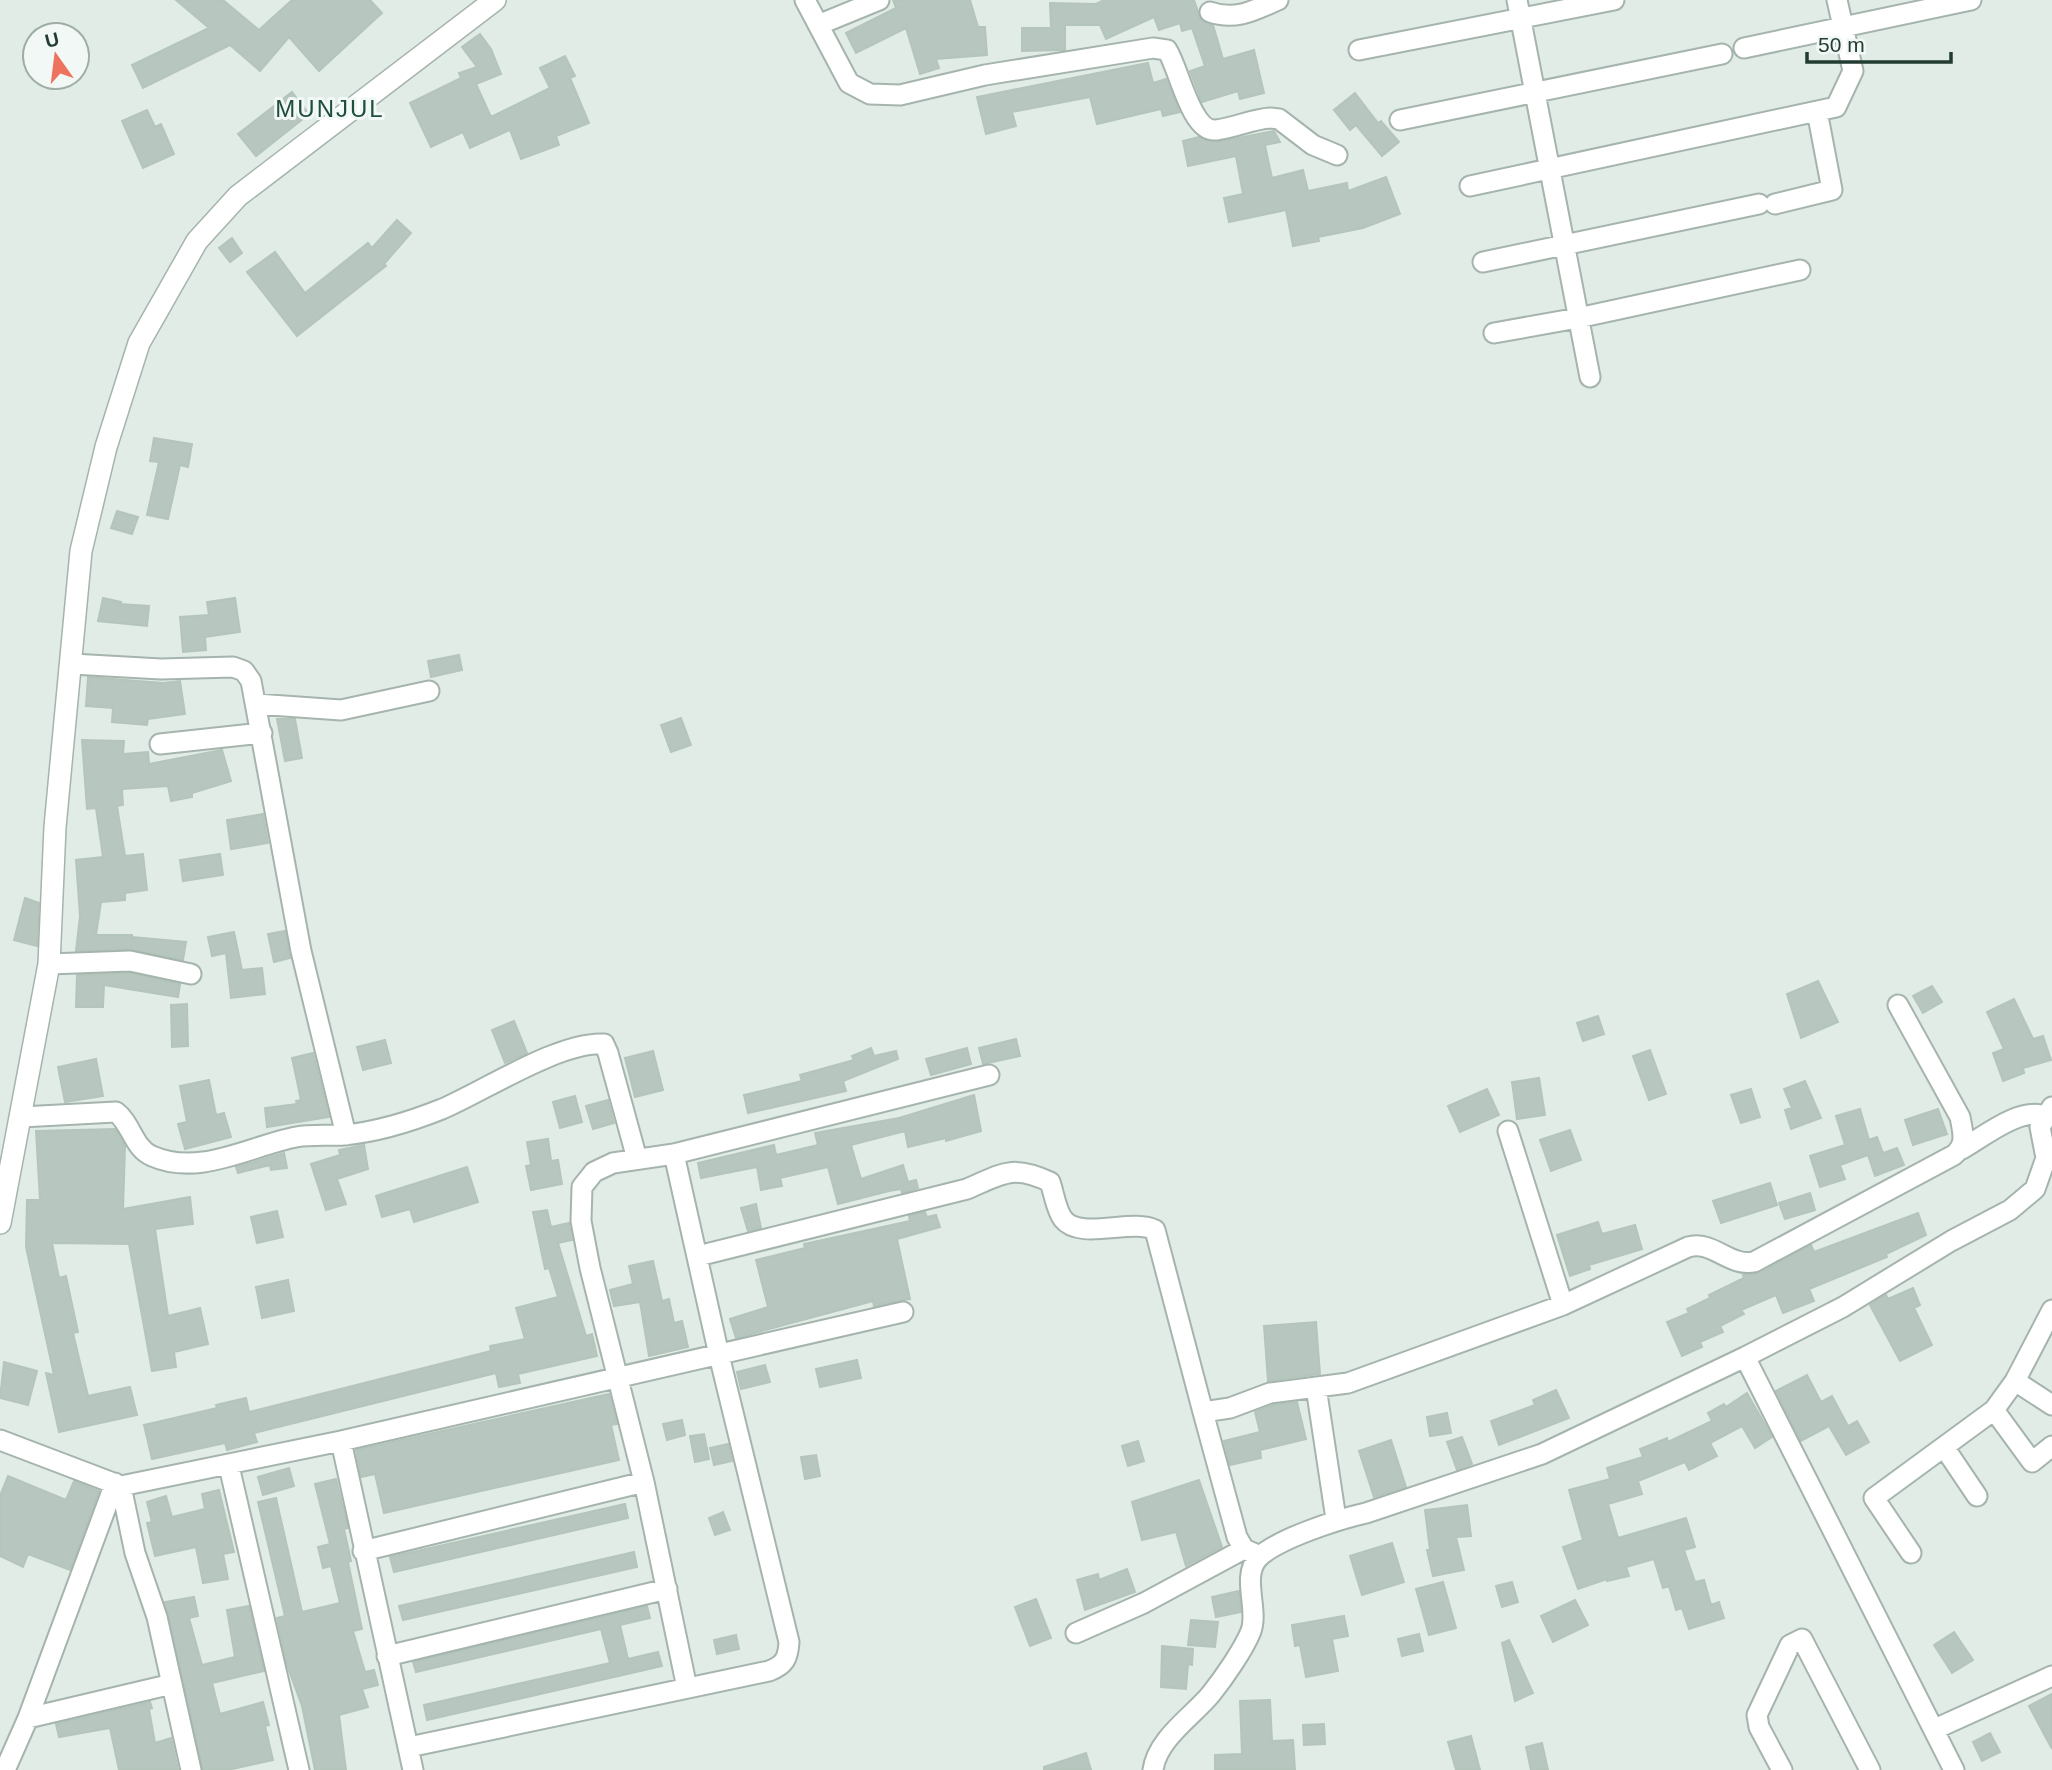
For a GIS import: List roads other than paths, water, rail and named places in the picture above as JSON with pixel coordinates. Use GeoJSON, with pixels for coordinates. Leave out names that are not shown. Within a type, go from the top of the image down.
{"type":"FeatureCollection","features":[{"type":"Feature","properties":{"kind":"street"},"geometry":{"type":"LineString","coordinates":[[0,1223],[49,964],[55,827],[81,551],[106,447],[139,343],[197,241],[238,196],[495,0]]}},
{"type":"Feature","properties":{"kind":"street"},"geometry":{"type":"LineString","coordinates":[[804,0],[849,83],[870,94],[900,95],[985,75],[1153,48],[1167,50],[1175,61],[1195,118],[1203,128],[1217,130],[1270,118],[1279,119],[1313,145],[1337,155]]}},
{"type":"Feature","properties":{"kind":"street"},"geometry":{"type":"LineString","coordinates":[[818,25],[879,0]]}},
{"type":"Feature","properties":{"kind":"street"},"geometry":{"type":"LineString","coordinates":[[1210,12],[1224,17],[1237,16],[1279,0]]}},
{"type":"Feature","properties":{"kind":"street"},"geometry":{"type":"LineString","coordinates":[[1359,50],[1519,9],[1614,0]]}},
{"type":"Feature","properties":{"kind":"street"},"geometry":{"type":"LineString","coordinates":[[1470,186],[1836,107],[1853,71],[1838,0]]}},
{"type":"Feature","properties":{"kind":"street"},"geometry":{"type":"LineString","coordinates":[[1744,48],[1971,0]]}},
{"type":"Feature","properties":{"kind":"street"},"geometry":{"type":"LineString","coordinates":[[1519,9],[1590,377]]}},
{"type":"Feature","properties":{"kind":"street"},"geometry":{"type":"LineString","coordinates":[[1399,120],[1535,95],[1722,54]]}},
{"type":"Feature","properties":{"kind":"street"},"geometry":{"type":"LineString","coordinates":[[1483,262],[1832,190],[1817,111]]}},
{"type":"Feature","properties":{"kind":"street"},"geometry":{"type":"LineString","coordinates":[[1494,333],[1578,318],[1800,270]]}},
{"type":"Feature","properties":{"kind":"street"},"geometry":{"type":"LineString","coordinates":[[72,664],[161,669],[233,667],[244,671],[251,681],[301,951],[346,1135]]}},
{"type":"Feature","properties":{"kind":"street"},"geometry":{"type":"LineString","coordinates":[[256,704],[341,710],[429,691]]}},
{"type":"Feature","properties":{"kind":"street"},"geometry":{"type":"LineString","coordinates":[[160,744],[262,733]]}},
{"type":"Feature","properties":{"kind":"street"},"geometry":{"type":"LineString","coordinates":[[49,964],[130,961],[191,974]]}},
{"type":"Feature","properties":{"kind":"street"},"geometry":{"type":"LineString","coordinates":[[1898,1004],[1961,1117],[1964,1139],[1962,1149]]}},
{"type":"Feature","properties":{"kind":"street"},"geometry":{"type":"LineString","coordinates":[[21,1117],[116,1112],[127,1121],[134,1138],[148,1155],[181,1164],[209,1162],[231,1153],[299,1136],[346,1135],[388,1127],[441,1109],[532,1065],[590,1043],[604,1044],[637,1159]]}},
{"type":"Feature","properties":{"kind":"street"},"geometry":{"type":"LineString","coordinates":[[687,1688],[644,1482],[590,1268],[581,1221],[582,1187],[594,1172],[613,1163],[674,1154],[989,1075]]}},
{"type":"Feature","properties":{"kind":"street"},"geometry":{"type":"LineString","coordinates":[[1076,1633],[1252,1553],[1336,1520],[1366,1513],[1542,1454],[1843,1307],[1951,1241],[2010,1210],[2039,1182],[2046,1158],[2040,1127],[2048,1112],[2035,1112],[2019,1117],[1903,1184],[1754,1262],[1744,1264],[1697,1244],[1563,1305],[1349,1383],[1270,1393],[1230,1408],[1203,1412]]}},
{"type":"Feature","properties":{"kind":"street"},"geometry":{"type":"LineString","coordinates":[[1508,1131],[1563,1305]]}},
{"type":"Feature","properties":{"kind":"street"},"geometry":{"type":"LineString","coordinates":[[409,1747],[769,1671],[781,1666],[788,1655],[789,1642],[719,1355],[674,1154]]}},
{"type":"Feature","properties":{"kind":"street"},"geometry":{"type":"LineString","coordinates":[[698,1256],[967,1189],[1004,1173],[1027,1172],[1050,1182],[1063,1219],[1070,1225],[1081,1228],[1143,1224],[1155,1230],[1237,1537],[1252,1553],[1255,1610],[1251,1632],[1212,1692],[1161,1749],[1153,1770]]}},
{"type":"Feature","properties":{"kind":"street"},"geometry":{"type":"LineString","coordinates":[[0,1440],[118,1485],[229,1466],[903,1312]]}},
{"type":"Feature","properties":{"kind":"street"},"geometry":{"type":"LineString","coordinates":[[1910,1553],[1874,1498],[1994,1410],[2015,1381],[2050,1317]]}},
{"type":"Feature","properties":{"kind":"street"},"geometry":{"type":"LineString","coordinates":[[1745,1357],[1954,1770]]}},
{"type":"Feature","properties":{"kind":"street"},"geometry":{"type":"LineString","coordinates":[[2015,1381],[2052,1405]]}},
{"type":"Feature","properties":{"kind":"street"},"geometry":{"type":"LineString","coordinates":[[1316,1387],[1336,1520]]}},
{"type":"Feature","properties":{"kind":"street"},"geometry":{"type":"LineString","coordinates":[[1994,1410],[2032,1462],[2052,1446]]}},
{"type":"Feature","properties":{"kind":"street"},"geometry":{"type":"LineString","coordinates":[[341,1441],[413,1770]]}},
{"type":"Feature","properties":{"kind":"street"},"geometry":{"type":"LineString","coordinates":[[1944,1447],[1977,1496]]}},
{"type":"Feature","properties":{"kind":"street"},"geometry":{"type":"LineString","coordinates":[[229,1466],[299,1770]]}},
{"type":"Feature","properties":{"kind":"street"},"geometry":{"type":"LineString","coordinates":[[363,1551],[644,1482]]}},
{"type":"Feature","properties":{"kind":"street"},"geometry":{"type":"LineString","coordinates":[[118,1485],[135,1553],[157,1617],[191,1770]]}},
{"type":"Feature","properties":{"kind":"street"},"geometry":{"type":"LineString","coordinates":[[5,1770],[28,1718],[118,1485]]}},
{"type":"Feature","properties":{"kind":"street"},"geometry":{"type":"LineString","coordinates":[[387,1656],[667,1589]]}},
{"type":"Feature","properties":{"kind":"street"},"geometry":{"type":"LineString","coordinates":[[1783,1770],[1759,1727],[1757,1715],[1790,1645],[1802,1639],[1870,1770]]}},
{"type":"Feature","properties":{"kind":"street"},"geometry":{"type":"LineString","coordinates":[[1935,1730],[2052,1676]]}},
{"type":"Feature","properties":{"kind":"street"},"geometry":{"type":"LineString","coordinates":[[28,1718],[172,1684]]}},
{"type":"Feature","properties":{"kind":"district","name":"MUNJUL"},"geometry":{"type":"Point","coordinates":[330,108]}}]}
